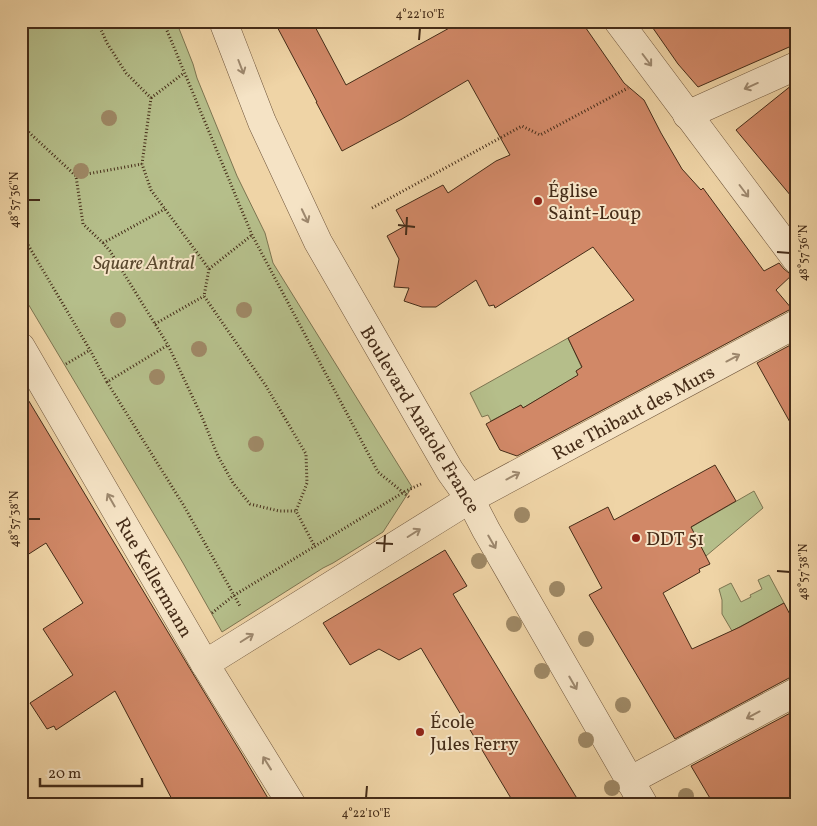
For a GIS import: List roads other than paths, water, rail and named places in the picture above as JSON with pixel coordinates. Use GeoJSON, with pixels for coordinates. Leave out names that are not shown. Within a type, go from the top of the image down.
{"type":"FeatureCollection","features":[{"type":"Feature","properties":{"kind":"street","name":"Boulevard Anatole France"},"geometry":{"type":"LineString","coordinates":[[223,21],[262,122],[318,242],[450,471],[470,499],[644,805]]}},
{"type":"Feature","properties":{"kind":"street"},"geometry":{"type":"LineString","coordinates":[[618,21],[796,259]]}},
{"type":"Feature","properties":{"kind":"street"},"geometry":{"type":"LineString","coordinates":[[687,115],[796,66]]}},
{"type":"Feature","properties":{"kind":"street","name":"Rue Thibaut des Murs"},"geometry":{"type":"LineString","coordinates":[[205,664],[470,499],[796,324]]}},
{"type":"Feature","properties":{"kind":"street","name":"Rue Kellermann"},"geometry":{"type":"LineString","coordinates":[[21,347],[205,664],[292,805]]}},
{"type":"Feature","properties":{"kind":"street"},"geometry":{"type":"LineString","coordinates":[[630,781],[796,692]]}},
{"type":"Feature","properties":{"kind":"place","name":"Église Saint-Loup"},"geometry":{"type":"Point","coordinates":[538,201]}},
{"type":"Feature","properties":{"kind":"place","name":"DDT 51"},"geometry":{"type":"Point","coordinates":[636,538]}},
{"type":"Feature","properties":{"kind":"place","name":"École Jules Ferry"},"geometry":{"type":"Point","coordinates":[420,732]}},
{"type":"Feature","properties":{"kind":"park label","name":"Square Antral"},"geometry":{"type":"Point","coordinates":[144,262]}}]}
